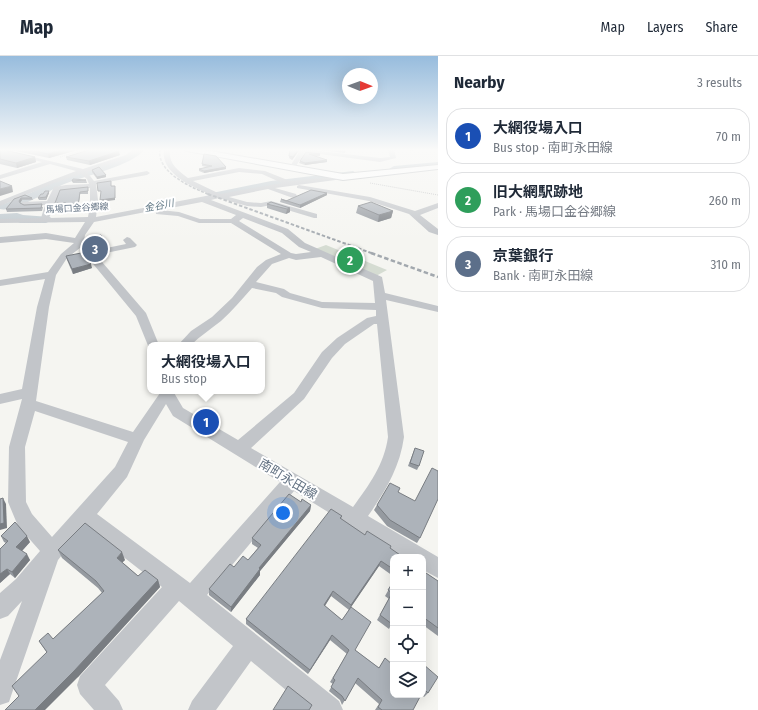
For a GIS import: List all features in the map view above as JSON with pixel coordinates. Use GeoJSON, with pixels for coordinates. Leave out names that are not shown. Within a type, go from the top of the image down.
{"type":"FeatureCollection","features":[{"type":"Feature","properties":{"kind":"street"},"geometry":{"type":"LineString","coordinates":[[0,204],[66,180]]}},
{"type":"Feature","properties":{"kind":"street"},"geometry":{"type":"LineString","coordinates":[[88,180],[92,184],[94,205],[91,219],[80,236],[80,242],[142,314],[152,342]]}},
{"type":"Feature","properties":{"kind":"street"},"geometry":{"type":"LineString","coordinates":[[7,214],[45,216],[56,190],[59,188],[115,180]]}},
{"type":"Feature","properties":{"kind":"street"},"geometry":{"type":"LineString","coordinates":[[188,180],[221,196],[265,206],[271,203],[314,216]]}},
{"type":"Feature","properties":{"kind":"street"},"geometry":{"type":"LineString","coordinates":[[283,180],[288,183]]}},
{"type":"Feature","properties":{"kind":"street","name":"馬場口金谷郷線"},"geometry":{"type":"LineString","coordinates":[[0,221],[14,221],[45,216],[91,219],[275,187],[306,180]]}},
{"type":"Feature","properties":{"kind":"street"},"geometry":{"type":"LineString","coordinates":[[275,187],[293,196]]}},
{"type":"Feature","properties":{"kind":"street"},"geometry":{"type":"LineString","coordinates":[[275,187],[358,196],[414,214],[428,227],[438,232]]}},
{"type":"Feature","properties":{"kind":"street"},"geometry":{"type":"LineString","coordinates":[[248,191],[263,196]]}},
{"type":"Feature","properties":{"kind":"street"},"geometry":{"type":"LineString","coordinates":[[204,200],[284,231],[294,236],[302,245],[378,279],[396,436],[395,448],[391,461],[378,486],[355,519]]}},
{"type":"Feature","properties":{"kind":"street"},"geometry":{"type":"LineString","coordinates":[[25,204],[50,203]]}},
{"type":"Feature","properties":{"kind":"street"},"geometry":{"type":"LineString","coordinates":[[414,214],[438,205]]}},
{"type":"Feature","properties":{"kind":"street"},"geometry":{"type":"LineString","coordinates":[[137,212],[169,212],[199,221],[233,221],[288,255],[296,257],[322,254]]}},
{"type":"Feature","properties":{"kind":"street"},"geometry":{"type":"LineString","coordinates":[[233,221],[243,214]]}},
{"type":"Feature","properties":{"kind":"street"},"geometry":{"type":"LineString","coordinates":[[13,238],[14,221]]}},
{"type":"Feature","properties":{"kind":"street"},"geometry":{"type":"LineString","coordinates":[[428,227],[438,223]]}},
{"type":"Feature","properties":{"kind":"street"},"geometry":{"type":"LineString","coordinates":[[0,240],[46,236],[80,242]]}},
{"type":"Feature","properties":{"kind":"street"},"geometry":{"type":"LineString","coordinates":[[90,254],[132,245],[127,240]]}},
{"type":"Feature","properties":{"kind":"street"},"geometry":{"type":"LineString","coordinates":[[52,551],[25,520],[17,502],[17,447],[29,398],[43,306],[51,275],[64,256],[80,242]]}},
{"type":"Feature","properties":{"kind":"street"},"geometry":{"type":"LineString","coordinates":[[187,342],[195,334],[216,319],[236,300],[261,269],[269,262],[288,255]]}},
{"type":"Feature","properties":{"kind":"street"},"geometry":{"type":"LineString","coordinates":[[0,284],[51,275]]}},
{"type":"Feature","properties":{"kind":"street"},"geometry":{"type":"LineString","coordinates":[[250,284],[280,291],[286,295],[322,305],[382,313]]}},
{"type":"Feature","properties":{"kind":"street"},"geometry":{"type":"LineString","coordinates":[[380,295],[438,309]]}},
{"type":"Feature","properties":{"kind":"street"},"geometry":{"type":"LineString","coordinates":[[239,450],[298,396],[327,355],[341,341],[382,313]]}},
{"type":"Feature","properties":{"kind":"street"},"geometry":{"type":"LineString","coordinates":[[0,608],[23,586],[121,472],[137,439],[165,394]]}},
{"type":"Feature","properties":{"kind":"street","name":"南町永田線"},"geometry":{"type":"LineString","coordinates":[[167,394],[178,412],[355,519],[430,561]]}},
{"type":"Feature","properties":{"kind":"street"},"geometry":{"type":"LineString","coordinates":[[0,399],[29,398],[137,439]]}},
{"type":"Feature","properties":{"kind":"street"},"geometry":{"type":"LineString","coordinates":[[110,710],[89,685],[185,591],[292,481]]}},
{"type":"Feature","properties":{"kind":"street"},"geometry":{"type":"LineString","coordinates":[[84,515],[185,591],[330,710]]}},
{"type":"Feature","properties":{"kind":"street"},"geometry":{"type":"LineString","coordinates":[[0,693],[52,551]]}},
{"type":"Feature","properties":{"kind":"street"},"geometry":{"type":"LineString","coordinates":[[201,710],[249,644]]}},
{"type":"Feature","properties":{"kind":"path"},"geometry":{"type":"LineString","coordinates":[[370,183],[438,195]]}},
{"type":"Feature","properties":{"kind":"shaded area"},"geometry":{"type":"Polygon","coordinates":[[[326,245],[387,270],[376,276],[315,249],[326,245]]]}},
{"type":"Feature","properties":{"kind":"building"},"geometry":{"type":"Polygon","coordinates":[[[73,180],[86,180],[72,181],[73,180]]]}},
{"type":"Feature","properties":{"kind":"building"},"geometry":{"type":"Polygon","coordinates":[[[0,181],[12,186],[0,189],[0,181]]]}},
{"type":"Feature","properties":{"kind":"building"},"geometry":{"type":"Polygon","coordinates":[[[111,181],[111,186],[115,186],[115,198],[100,200],[101,191],[98,191],[97,183],[111,181]]]}},
{"type":"Feature","properties":{"kind":"building"},"geometry":{"type":"Polygon","coordinates":[[[88,187],[88,191],[80,192],[78,206],[67,207],[66,203],[55,203],[60,190],[88,187]]]}},
{"type":"Feature","properties":{"kind":"building"},"geometry":{"type":"Polygon","coordinates":[[[311,190],[327,193],[300,205],[287,201],[311,190]]]}},
{"type":"Feature","properties":{"kind":"building"},"geometry":{"type":"Polygon","coordinates":[[[45,191],[49,191],[46,197],[38,198],[41,194],[43,194],[45,191]]]}},
{"type":"Feature","properties":{"kind":"building"},"geometry":{"type":"Polygon","coordinates":[[[25,195],[32,198],[21,198],[19,201],[20,203],[24,205],[42,204],[41,208],[6,209],[14,199],[25,195]]]}},
{"type":"Feature","properties":{"kind":"building"},"geometry":{"type":"Polygon","coordinates":[[[271,202],[290,208],[287,209],[267,204],[271,202]]]}},
{"type":"Feature","properties":{"kind":"building"},"geometry":{"type":"Polygon","coordinates":[[[371,202],[393,211],[379,215],[358,206],[371,202]]]}},
{"type":"Feature","properties":{"kind":"building"},"geometry":{"type":"Polygon","coordinates":[[[101,235],[107,241],[95,244],[89,238],[101,235]]]}},
{"type":"Feature","properties":{"kind":"building"},"geometry":{"type":"Polygon","coordinates":[[[81,253],[91,264],[72,269],[66,256],[81,253]]]}},
{"type":"Feature","properties":{"kind":"building"},"geometry":{"type":"Polygon","coordinates":[[[415,448],[424,451],[419,466],[410,463],[415,448]]]}},
{"type":"Feature","properties":{"kind":"building"},"geometry":{"type":"Polygon","coordinates":[[[432,468],[438,471],[438,499],[420,538],[390,520],[377,505],[390,483],[400,488],[398,492],[415,501],[432,468]]]}},
{"type":"Feature","properties":{"kind":"building"},"geometry":{"type":"Polygon","coordinates":[[[289,494],[301,502],[302,499],[311,505],[259,568],[260,569],[231,607],[209,589],[230,564],[234,567],[243,556],[248,560],[261,545],[252,538],[289,494]]]}},
{"type":"Feature","properties":{"kind":"building"},"geometry":{"type":"Polygon","coordinates":[[[3,498],[4,523],[0,524],[0,499],[3,498]]]}},
{"type":"Feature","properties":{"kind":"building"},"geometry":{"type":"Polygon","coordinates":[[[331,509],[342,516],[340,518],[365,535],[367,531],[391,546],[390,548],[399,554],[390,554],[390,567],[381,561],[351,605],[333,591],[324,605],[342,620],[351,607],[371,622],[355,650],[379,668],[385,658],[390,662],[390,698],[419,698],[413,710],[382,710],[378,707],[382,700],[358,678],[345,701],[342,696],[331,687],[335,680],[333,678],[349,650],[332,635],[310,670],[246,619],[331,509]]]}},
{"type":"Feature","properties":{"kind":"building"},"geometry":{"type":"Polygon","coordinates":[[[15,522],[27,536],[16,547],[27,554],[12,572],[7,569],[0,574],[0,549],[8,541],[1,536],[15,522]]]}},
{"type":"Feature","properties":{"kind":"building"},"geometry":{"type":"Polygon","coordinates":[[[85,523],[122,552],[117,558],[138,576],[145,570],[158,580],[74,671],[35,710],[5,710],[19,696],[12,686],[47,652],[39,641],[48,633],[53,639],[104,591],[96,581],[58,550],[85,523]]]}},
{"type":"Feature","properties":{"kind":"building"},"geometry":{"type":"Polygon","coordinates":[[[426,573],[438,581],[438,628],[426,619],[426,573]]]}},
{"type":"Feature","properties":{"kind":"building"},"geometry":{"type":"Polygon","coordinates":[[[390,597],[390,622],[380,615],[390,597]]]}},
{"type":"Feature","properties":{"kind":"building"},"geometry":{"type":"Polygon","coordinates":[[[426,667],[438,677],[428,693],[426,691],[426,667]]]}},
{"type":"Feature","properties":{"kind":"building"},"geometry":{"type":"Polygon","coordinates":[[[288,686],[312,705],[309,710],[273,710],[288,686]]]}},
{"type":"Feature","properties":{"kind":"waterway"},"geometry":{"type":"LineString","coordinates":[[4,207],[19,202],[69,180]]}},
{"type":"Feature","properties":{"kind":"waterway","name":"金谷川"},"geometry":{"type":"LineString","coordinates":[[212,196],[271,184],[308,180]]}},
{"type":"Feature","properties":{"kind":"waterway","name":"金谷川"},"geometry":{"type":"LineString","coordinates":[[0,217],[17,216],[20,219],[46,219]]}},
{"type":"Feature","properties":{"kind":"railway"},"geometry":{"type":"LineString","coordinates":[[179,180],[210,195]]}},
{"type":"Feature","properties":{"kind":"railway"},"geometry":{"type":"LineString","coordinates":[[208,194],[374,254]]}},
{"type":"Feature","properties":{"kind":"railway"},"geometry":{"type":"LineString","coordinates":[[371,253],[438,277]]}},
{"type":"Feature","properties":{"kind":"place","name":"京葉銀行"},"geometry":{"type":"Point","coordinates":[95,249]}},
{"type":"Feature","properties":{"kind":"place","name":"旧大網駅跡地"},"geometry":{"type":"Point","coordinates":[350,260]}},
{"type":"Feature","properties":{"kind":"place","name":"大網役場入口"},"geometry":{"type":"Point","coordinates":[206,422]}}]}
